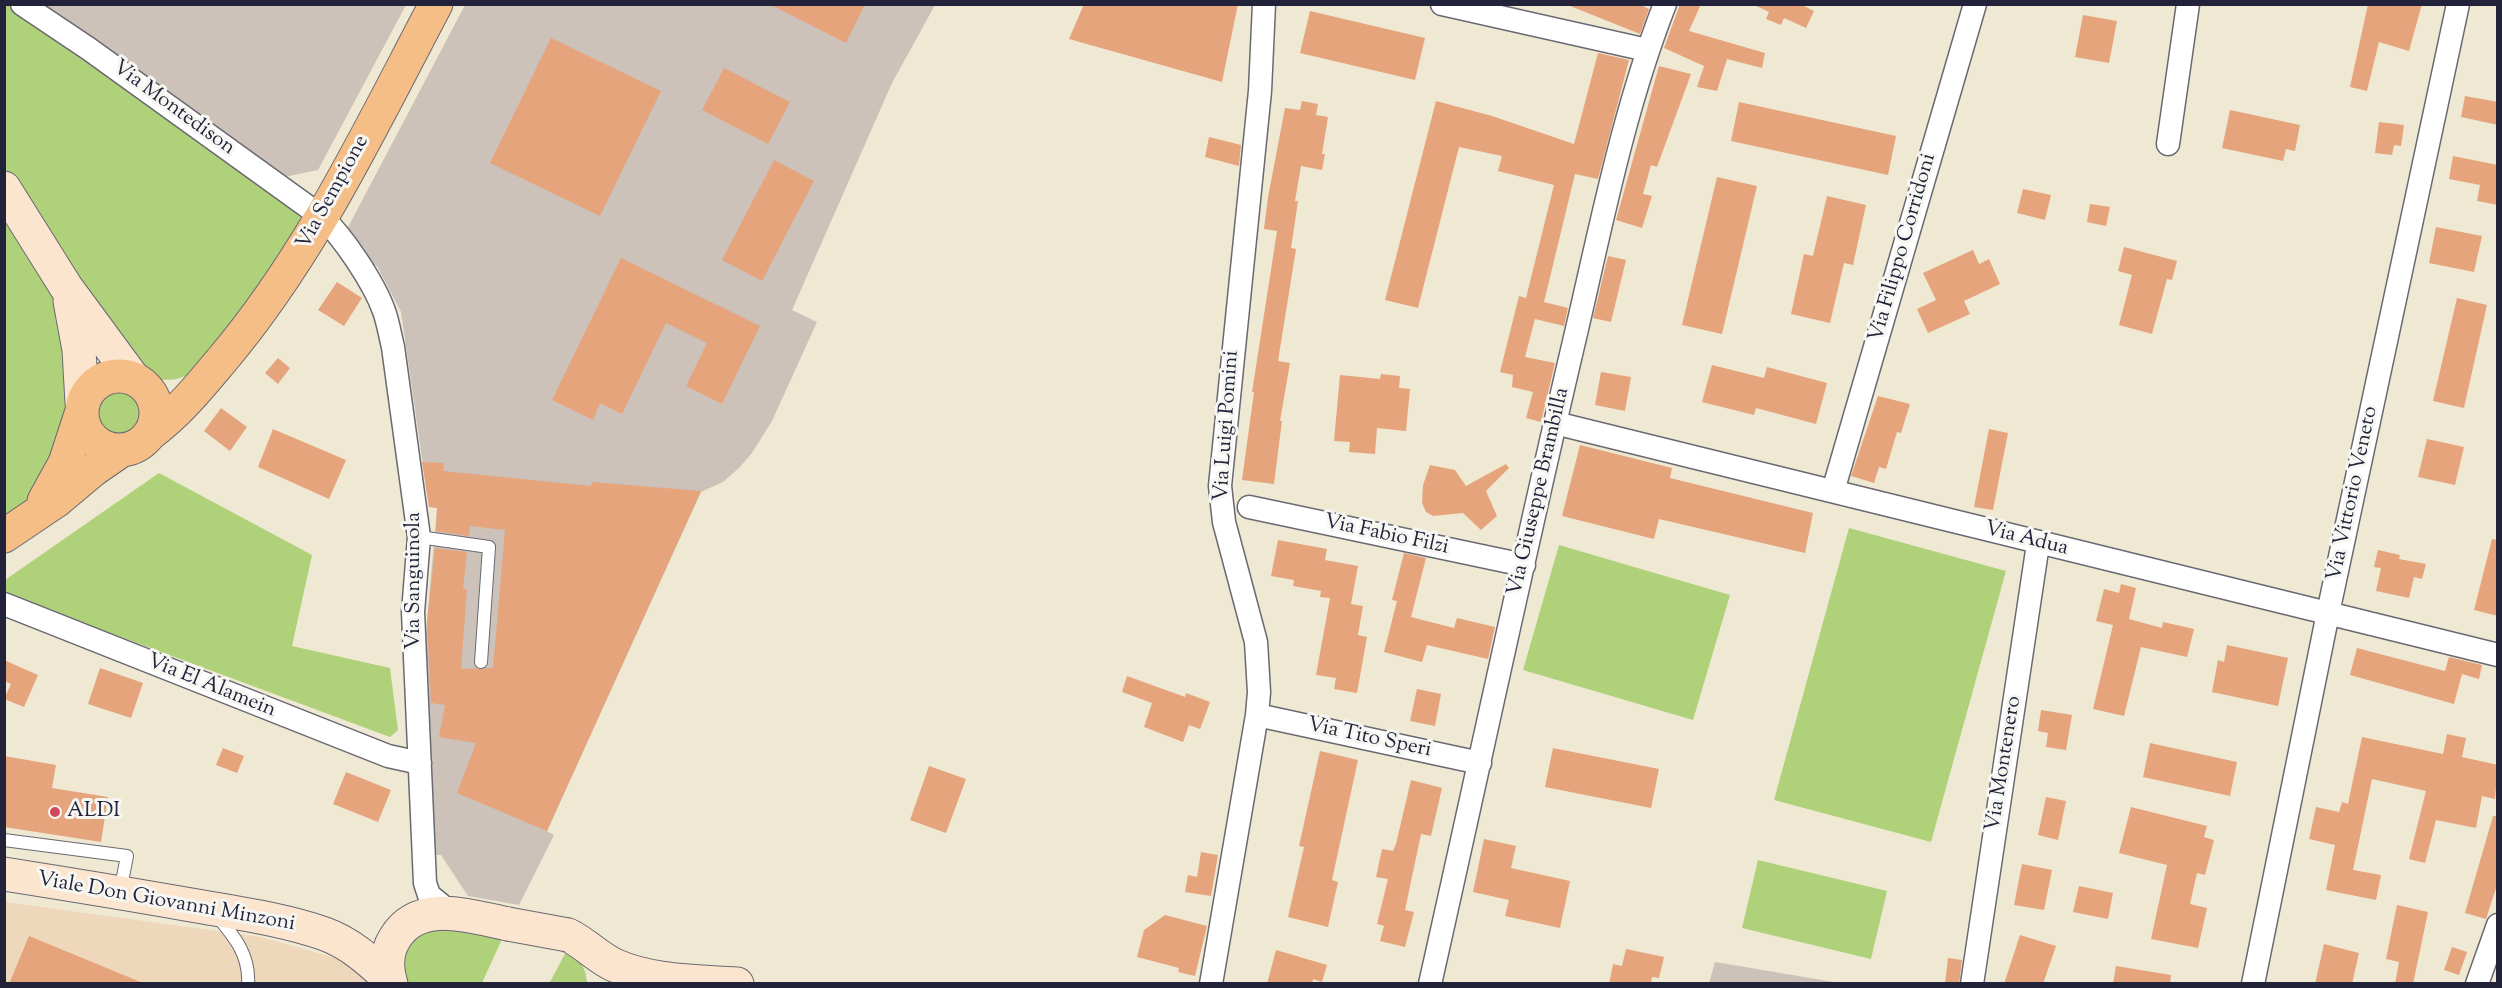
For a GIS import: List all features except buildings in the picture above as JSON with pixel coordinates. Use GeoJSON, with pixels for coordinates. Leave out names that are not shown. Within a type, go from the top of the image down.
{"type":"FeatureCollection","features":[{"type":"Feature","properties":{"kind":"main road","name":"Via Sempione"},"geometry":{"type":"LineString","coordinates":[[151,433],[184,405],[273,296],[322,216],[436,4]]}},
{"type":"Feature","properties":{"kind":"main road","name":"Via Sempione"},"geometry":{"type":"LineString","coordinates":[[138,383],[180,388],[213,370]]}},
{"type":"Feature","properties":{"kind":"main road"},"geometry":{"type":"LineString","coordinates":[[4,536],[56,501],[93,470],[120,452],[136,448],[151,433],[156,419],[156,408],[138,383],[117,376],[100,381],[87,392],[66,463],[50,493],[32,517]]}},
{"type":"Feature","properties":{"kind":"main road"},"geometry":{"type":"LineString","coordinates":[[81,409],[84,427],[91,437],[107,448],[120,452]]}},
{"type":"Feature","properties":{"kind":"street","name":"Via Montedison"},"geometry":{"type":"LineString","coordinates":[[22,4],[89,49],[322,216]]}},
{"type":"Feature","properties":{"kind":"street","name":"Via Luigi Pomini"},"geometry":{"type":"LineString","coordinates":[[1211,984],[1257,715],[1259,680],[1256,642],[1224,522],[1220,486],[1260,98],[1264,4]]}},
{"type":"Feature","properties":{"kind":"street"},"geometry":{"type":"LineString","coordinates":[[1442,4],[1647,50]]}},
{"type":"Feature","properties":{"kind":"street","name":"Via Giuseppe Brambilla"},"geometry":{"type":"LineString","coordinates":[[1430,984],[1555,423],[1612,183],[1647,50],[1665,4]]}},
{"type":"Feature","properties":{"kind":"street","name":"Via Filippo Corridoni"},"geometry":{"type":"LineString","coordinates":[[1833,491],[1975,4]]}},
{"type":"Feature","properties":{"kind":"street"},"geometry":{"type":"LineString","coordinates":[[2168,144],[2188,4]]}},
{"type":"Feature","properties":{"kind":"street","name":"Via Vittorio Veneto"},"geometry":{"type":"LineString","coordinates":[[2253,984],[2328,613],[2458,4]]}},
{"type":"Feature","properties":{"kind":"street"},"geometry":{"type":"LineString","coordinates":[[4,188],[66,287],[138,383]]}},
{"type":"Feature","properties":{"kind":"street","name":"Via Sanguinola"},"geometry":{"type":"LineString","coordinates":[[322,216],[338,233],[373,287],[385,314],[406,436],[419,537],[413,612],[423,859],[427,892],[451,913]]}},
{"type":"Feature","properties":{"kind":"street"},"geometry":{"type":"LineString","coordinates":[[66,287],[77,333],[81,409]]}},
{"type":"Feature","properties":{"kind":"street","name":"Via Adua"},"geometry":{"type":"LineString","coordinates":[[1555,423],[2038,544],[2498,655]]}},
{"type":"Feature","properties":{"kind":"street","name":"Via Fabio Filzi"},"geometry":{"type":"LineString","coordinates":[[1249,507],[1524,565]]}},
{"type":"Feature","properties":{"kind":"street","name":"Via Montenero"},"geometry":{"type":"LineString","coordinates":[[1972,984],[2038,544]]}},
{"type":"Feature","properties":{"kind":"street","name":"Via El Alamein"},"geometry":{"type":"LineString","coordinates":[[4,604],[388,756],[420,763]]}},
{"type":"Feature","properties":{"kind":"street","name":"Via Tito Speri"},"geometry":{"type":"LineString","coordinates":[[1257,715],[1480,763]]}},
{"type":"Feature","properties":{"kind":"street","name":"Via Sanguinola"},"geometry":{"type":"LineString","coordinates":[[402,929],[423,859]]}},
{"type":"Feature","properties":{"kind":"street","name":"Viale Don Giovanni Minzoni"},"geometry":{"type":"LineString","coordinates":[[4,874],[266,918],[327,935],[362,955],[390,981]]}},
{"type":"Feature","properties":{"kind":"street","name":"Viale Don Giovanni Minzoni"},"geometry":{"type":"LineString","coordinates":[[327,935],[367,935],[402,929],[423,916],[451,913],[508,924],[578,942],[615,965],[652,981],[737,984]]}},
{"type":"Feature","properties":{"kind":"street"},"geometry":{"type":"LineString","coordinates":[[2477,984],[2498,925]]}},
{"type":"Feature","properties":{"kind":"street","name":"Viale Don Giovanni Minzoni"},"geometry":{"type":"LineString","coordinates":[[390,981],[389,953],[402,929]]}},
{"type":"Feature","properties":{"kind":"street"},"geometry":{"type":"LineString","coordinates":[[578,942],[599,968],[602,984]]}},
{"type":"Feature","properties":{"kind":"lane"},"geometry":{"type":"LineString","coordinates":[[419,537],[489,547],[481,662]]}},
{"type":"Feature","properties":{"kind":"lane"},"geometry":{"type":"LineString","coordinates":[[4,840],[127,856],[120,892]]}},
{"type":"Feature","properties":{"kind":"lane"},"geometry":{"type":"LineString","coordinates":[[210,908],[240,945],[247,964],[248,984]]}},
{"type":"Feature","properties":{"kind":"shaded area"},"geometry":{"type":"Polygon","coordinates":[[[32,5],[406,5],[318,170],[280,178],[32,5]]]}},
{"type":"Feature","properties":{"kind":"shaded area"},"geometry":{"type":"Polygon","coordinates":[[[465,5],[935,5],[892,83],[792,310],[817,322],[772,421],[752,453],[739,468],[723,482],[701,492],[547,831],[554,835],[519,905],[468,896],[441,855],[435,855],[425,642],[437,508],[429,507],[401,312],[377,266],[366,262],[346,231],[465,5]]]}},
{"type":"Feature","properties":{"kind":"shaded area"},"geometry":{"type":"Polygon","coordinates":[[[5,902],[261,937],[343,960],[364,973],[367,983],[5,984],[5,902]]]}},
{"type":"Feature","properties":{"kind":"shaded area"},"geometry":{"type":"Polygon","coordinates":[[[1715,962],[1840,983],[1709,983],[1715,962]]]}},
{"type":"Feature","properties":{"kind":"green space"},"geometry":{"type":"Polygon","coordinates":[[[6,4],[269,189],[300,217],[302,225],[284,261],[192,372],[181,378],[171,380],[149,377],[75,286],[5,171],[6,4]]]}},
{"type":"Feature","properties":{"kind":"green space"},"geometry":{"type":"Polygon","coordinates":[[[4,206],[58,297],[70,414],[32,497],[4,520],[4,206]]]}},
{"type":"Feature","properties":{"kind":"green space"},"geometry":{"type":"Polygon","coordinates":[[[119,384],[129,386],[138,392],[144,401],[146,411],[144,421],[138,430],[129,436],[119,438],[109,436],[100,430],[94,421],[92,411],[94,401],[100,392],[109,386],[119,384]]]}},
{"type":"Feature","properties":{"kind":"green space"},"geometry":{"type":"Polygon","coordinates":[[[159,473],[312,555],[292,646],[390,668],[398,730],[390,737],[5,594],[5,580],[159,473]]]}},
{"type":"Feature","properties":{"kind":"green space"},"geometry":{"type":"Polygon","coordinates":[[[1849,528],[2006,571],[1931,842],[1774,800],[1849,528]]]}},
{"type":"Feature","properties":{"kind":"green space"},"geometry":{"type":"Polygon","coordinates":[[[1559,545],[1730,595],[1693,720],[1523,670],[1559,545]]]}},
{"type":"Feature","properties":{"kind":"green space"},"geometry":{"type":"Polygon","coordinates":[[[1758,860],[1887,891],[1871,959],[1742,928],[1758,860]]]}},
{"type":"Feature","properties":{"kind":"green space"},"geometry":{"type":"Polygon","coordinates":[[[438,927],[502,939],[482,983],[407,984],[401,961],[412,938],[438,927]]]}},
{"type":"Feature","properties":{"kind":"green space"},"geometry":{"type":"Polygon","coordinates":[[[567,950],[582,964],[587,983],[549,984],[567,950]]]}},
{"type":"Feature","properties":{"kind":"place","name":"ALDI"},"geometry":{"type":"Point","coordinates":[55,812]}}]}
